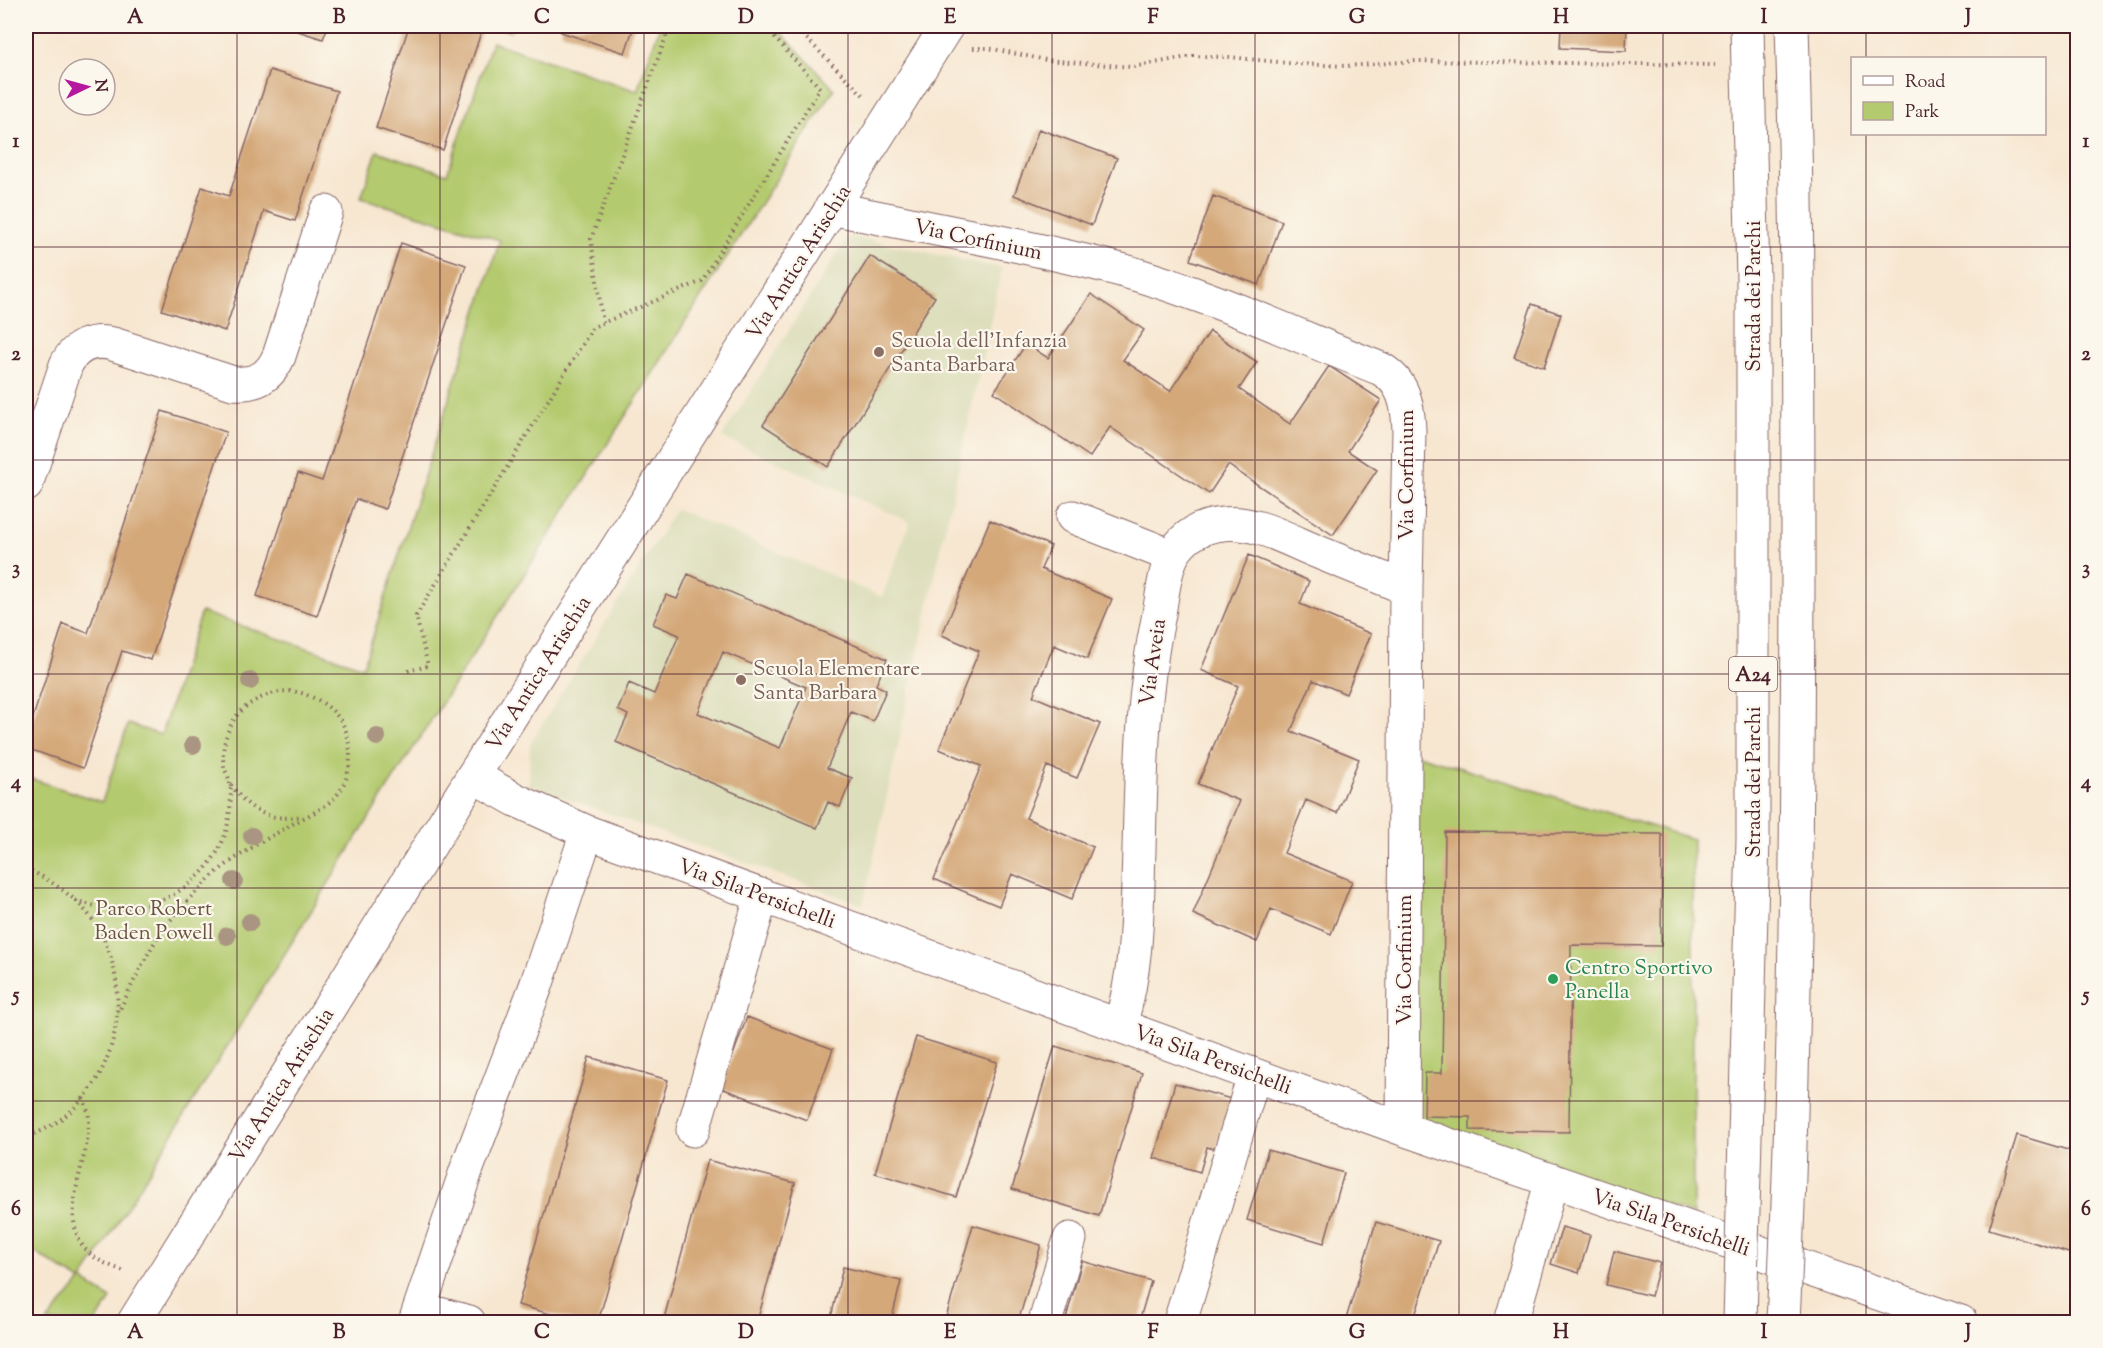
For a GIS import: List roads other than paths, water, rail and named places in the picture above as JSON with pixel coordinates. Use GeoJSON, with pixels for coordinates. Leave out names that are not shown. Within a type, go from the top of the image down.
{"type":"FeatureCollection","features":[{"type":"Feature","properties":{"kind":"main road","name":"Strada dei Parchi"},"geometry":{"type":"LineString","coordinates":[[1740,1323],[1753,839],[1753,280],[1747,26]]}},
{"type":"Feature","properties":{"kind":"main road","name":"Strada dei Parchi"},"geometry":{"type":"LineString","coordinates":[[1784,1323],[1797,836],[1797,416],[1792,26]]}},
{"type":"Feature","properties":{"kind":"main road","name":"Via Antica Arischia"},"geometry":{"type":"LineString","coordinates":[[134,1323],[473,776],[940,36]]}},
{"type":"Feature","properties":{"kind":"main road","name":"Via Corfinium"},"geometry":{"type":"LineString","coordinates":[[831,208],[1059,255],[1122,271],[1188,291],[1388,373],[1394,378],[1405,396],[1409,418],[1403,1129]]}},
{"type":"Feature","properties":{"kind":"main road"},"geometry":{"type":"LineString","coordinates":[[26,485],[66,365],[74,352],[85,345],[99,342],[113,344],[233,383],[253,382],[269,374],[279,356],[326,212]]}},
{"type":"Feature","properties":{"kind":"main road"},"geometry":{"type":"LineString","coordinates":[[1073,517],[1172,556]]}},
{"type":"Feature","properties":{"kind":"main road","name":"Via Aveia"},"geometry":{"type":"LineString","coordinates":[[1120,1025],[1128,1000],[1136,954],[1142,746],[1147,689],[1155,631],[1172,556],[1188,536],[1199,530],[1224,524],[1238,524],[1271,532],[1406,588]]}},
{"type":"Feature","properties":{"kind":"main road","name":"Via Sila Persichelli"},"geometry":{"type":"LineString","coordinates":[[473,776],[516,800],[587,832],[1403,1129],[1962,1323]]}},
{"type":"Feature","properties":{"kind":"main road"},"geometry":{"type":"LineString","coordinates":[[469,1323],[418,1316],[473,1152],[536,986],[587,832]]}},
{"type":"Feature","properties":{"kind":"main road"},"geometry":{"type":"LineString","coordinates":[[693,1131],[762,895]]}},
{"type":"Feature","properties":{"kind":"main road"},"geometry":{"type":"LineString","coordinates":[[1180,1323],[1254,1075]]}},
{"type":"Feature","properties":{"kind":"main road"},"geometry":{"type":"LineString","coordinates":[[1511,1323],[1552,1180]]}},
{"type":"Feature","properties":{"kind":"main road"},"geometry":{"type":"LineString","coordinates":[[1045,1323],[1070,1239]]}},
{"type":"Feature","properties":{"kind":"place","name":"Scuola dell'Infanzia Santa Barbara"},"geometry":{"type":"Point","coordinates":[879,352]}},
{"type":"Feature","properties":{"kind":"place","name":"Scuola Elementare Santa Barbara"},"geometry":{"type":"Point","coordinates":[741,680]}},
{"type":"Feature","properties":{"kind":"place","name":"Centro Sportivo Panella"},"geometry":{"type":"Point","coordinates":[1553,979]}},
{"type":"Feature","properties":{"kind":"park label","name":"Parco Robert Baden Powell"},"geometry":{"type":"Point","coordinates":[154,920]}}]}
